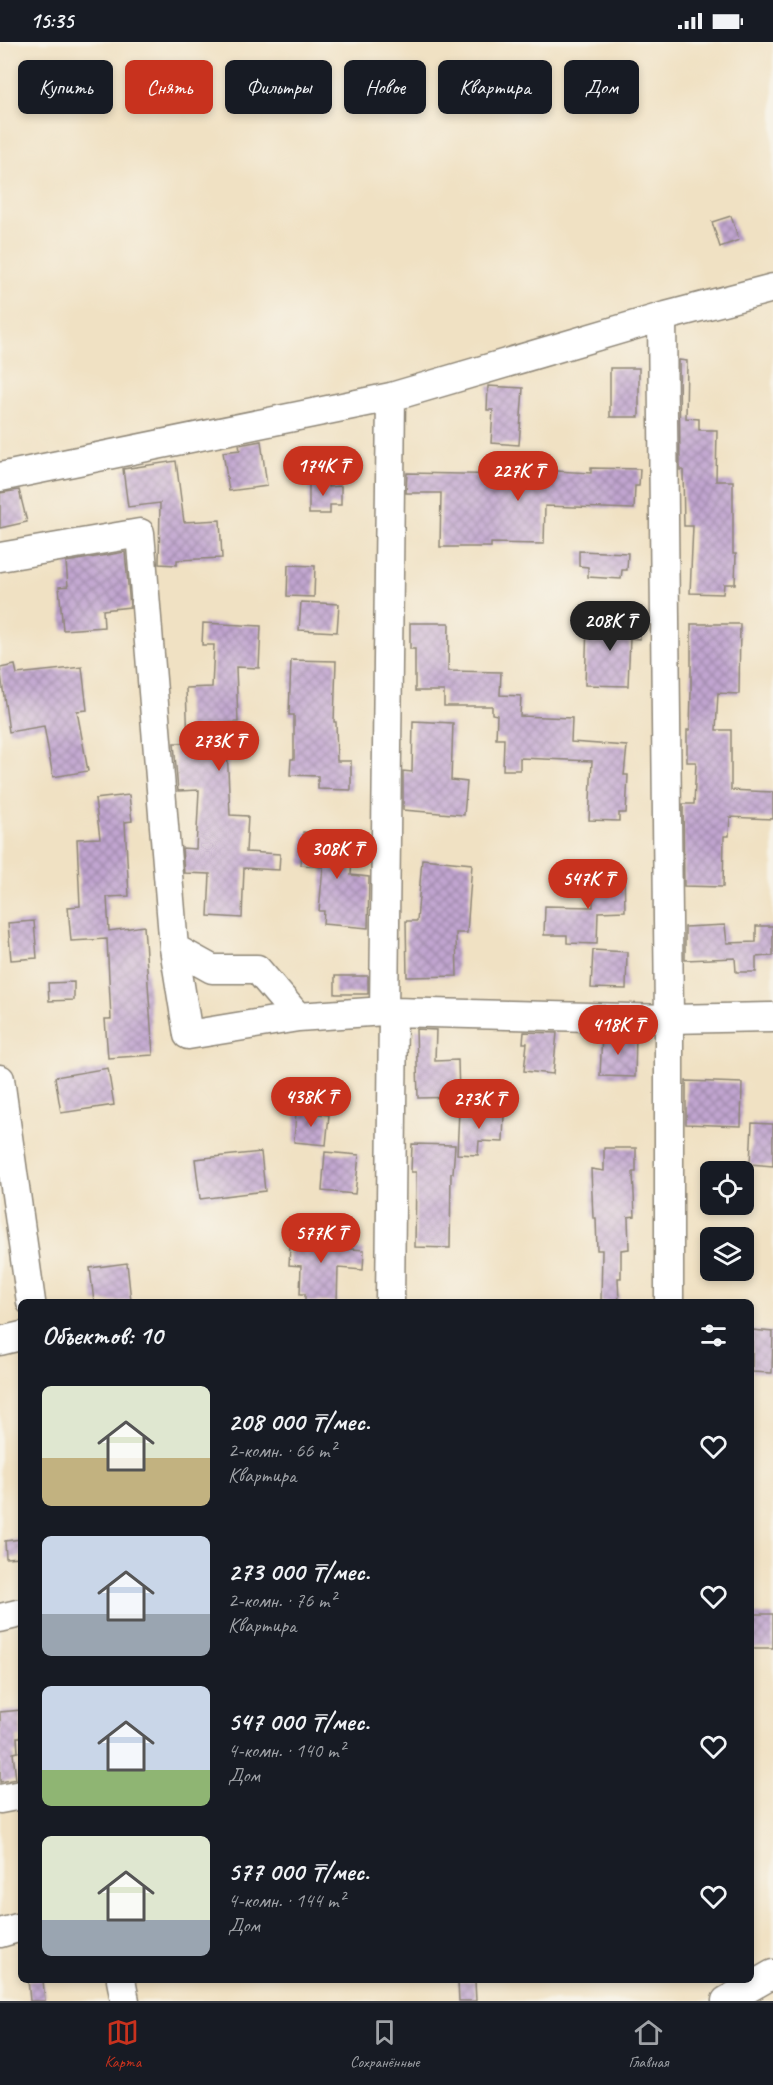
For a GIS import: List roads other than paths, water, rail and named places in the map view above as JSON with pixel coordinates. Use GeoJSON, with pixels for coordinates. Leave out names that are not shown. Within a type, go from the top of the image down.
{"type":"FeatureCollection","features":[{"type":"Feature","properties":{"kind":"street"},"geometry":{"type":"LineString","coordinates":[[0,477],[391,397],[662,317],[773,288]]}},
{"type":"Feature","properties":{"kind":"street"},"geometry":{"type":"LineString","coordinates":[[662,317],[669,1019],[669,1299]]}},
{"type":"Feature","properties":{"kind":"street"},"geometry":{"type":"LineString","coordinates":[[390,1299],[388,1012],[391,397]]}},
{"type":"Feature","properties":{"kind":"street"},"geometry":{"type":"LineString","coordinates":[[0,557],[140,533],[174,948],[188,1035],[297,1017],[388,1012],[669,1019],[773,1017]]}},
{"type":"Feature","properties":{"kind":"street"},"geometry":{"type":"LineString","coordinates":[[174,948],[212,969],[257,969],[297,1017]]}},
{"type":"Feature","properties":{"kind":"street"},"geometry":{"type":"LineString","coordinates":[[0,1079],[3,1126],[31,1299]]}},
{"type":"Feature","properties":{"kind":"street"},"geometry":{"type":"LineString","coordinates":[[0,1341],[18,1337]]}},
{"type":"Feature","properties":{"kind":"street"},"geometry":{"type":"LineString","coordinates":[[0,1618],[18,1614]]}},
{"type":"Feature","properties":{"kind":"street"},"geometry":{"type":"LineString","coordinates":[[0,1799],[18,1796]]}},
{"type":"Feature","properties":{"kind":"street"},"geometry":{"type":"LineString","coordinates":[[0,1933],[18,1928]]}},
{"type":"Feature","properties":{"kind":"street"},"geometry":{"type":"LineString","coordinates":[[726,2001],[773,1974]]}},
{"type":"Feature","properties":{"kind":"street"},"geometry":{"type":"LineString","coordinates":[[122,1983],[125,2001]]}}]}
